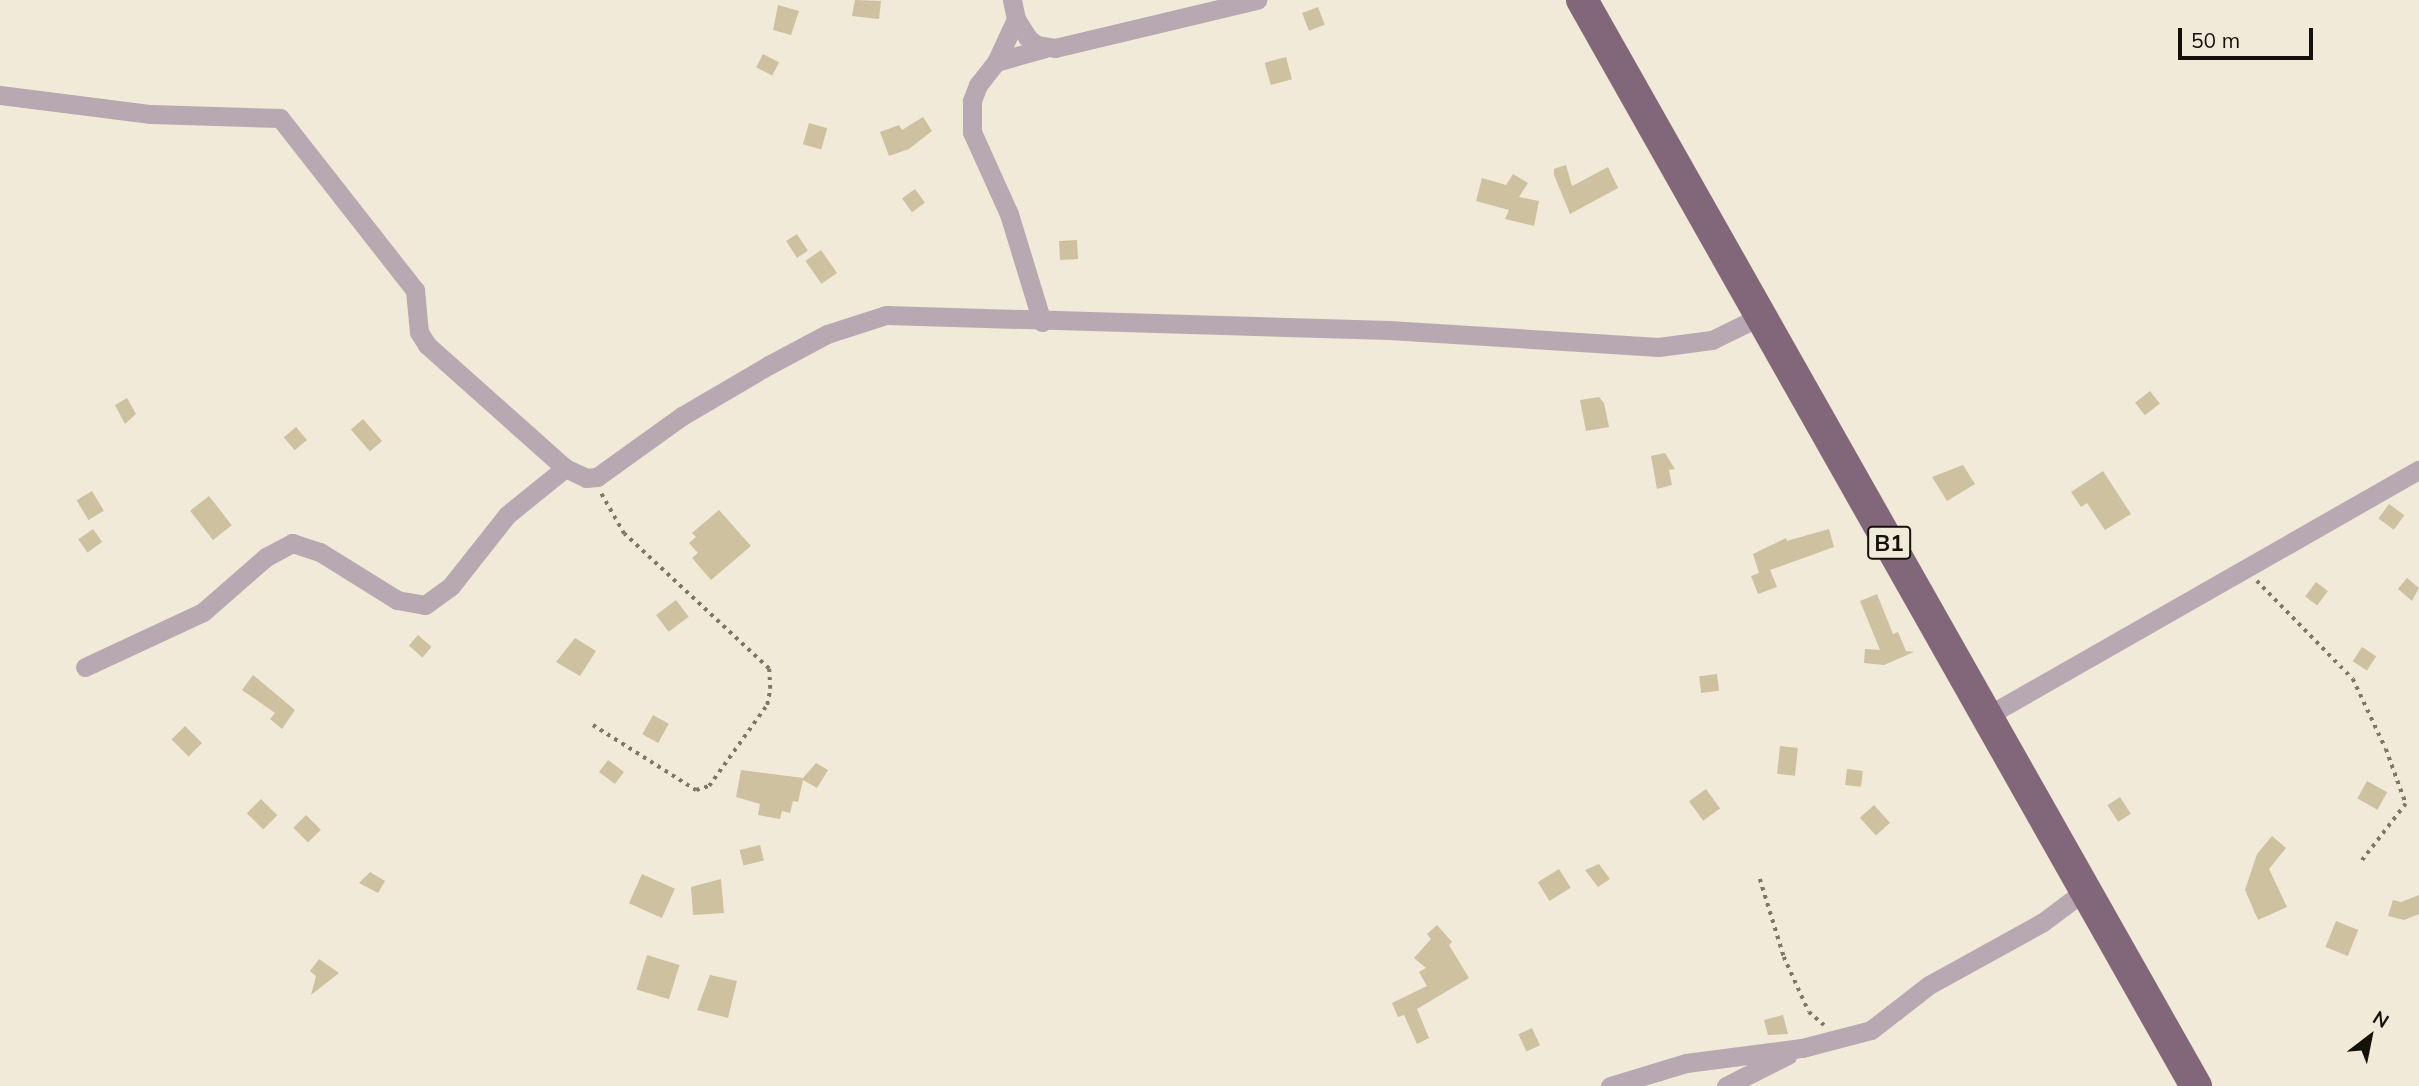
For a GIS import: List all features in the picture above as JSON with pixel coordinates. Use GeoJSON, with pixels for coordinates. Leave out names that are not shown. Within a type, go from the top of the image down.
{"type":"FeatureCollection","features":[{"type":"Feature","properties":{"kind":"highway","name":"B1"},"geometry":{"type":"LineString","coordinates":[[1582,0],[2196,1086]]}},
{"type":"Feature","properties":{"kind":"street"},"geometry":{"type":"LineString","coordinates":[[996,62],[1045,48],[1117,36],[1257,0]]}},
{"type":"Feature","properties":{"kind":"street"},"geometry":{"type":"LineString","coordinates":[[1014,9],[1028,38],[1045,48]]}},
{"type":"Feature","properties":{"kind":"street"},"geometry":{"type":"LineString","coordinates":[[1014,9],[996,62],[978,85],[972,101],[972,132],[1009,214],[1042,322]]}},
{"type":"Feature","properties":{"kind":"street"},"geometry":{"type":"LineString","coordinates":[[0,95],[152,114],[280,118],[415,290],[419,332],[427,345],[565,468],[580,477],[597,477],[721,391],[858,321],[924,314],[1042,322],[1389,330],[1658,347],[1712,340],[1761,316]]}},
{"type":"Feature","properties":{"kind":"street"},"geometry":{"type":"LineString","coordinates":[[85,667],[203,612],[266,557],[292,543],[320,552],[386,595],[409,605],[425,605],[451,586],[507,515],[565,468]]}},
{"type":"Feature","properties":{"kind":"street"},"geometry":{"type":"LineString","coordinates":[[1987,716],[2419,470]]}},
{"type":"Feature","properties":{"kind":"street"},"geometry":{"type":"LineString","coordinates":[[1611,1086],[1686,1063],[1802,1048],[1882,1025],[1929,985],[2043,922],[2086,890]]}},
{"type":"Feature","properties":{"kind":"street"},"geometry":{"type":"LineString","coordinates":[[1726,1086],[1802,1048]]}},
{"type":"Feature","properties":{"kind":"path"},"geometry":{"type":"LineString","coordinates":[[593,725],[696,790],[709,786],[767,705],[770,689],[769,669],[624,534],[599,490],[597,477]]}},
{"type":"Feature","properties":{"kind":"path"},"geometry":{"type":"LineString","coordinates":[[2245,570],[2353,679],[2386,749],[2406,804],[2362,861]]}},
{"type":"Feature","properties":{"kind":"path"},"geometry":{"type":"LineString","coordinates":[[1760,879],[1784,957],[1809,1012],[1840,1038]]}},
{"type":"Feature","properties":{"kind":"building"},"geometry":{"type":"Polygon","coordinates":[[[855,0],[881,1],[879,19],[852,16],[855,0]]]}},
{"type":"Feature","properties":{"kind":"building"},"geometry":{"type":"Polygon","coordinates":[[[778,5],[799,11],[791,35],[773,30],[778,5]]]}},
{"type":"Feature","properties":{"kind":"building"},"geometry":{"type":"Polygon","coordinates":[[[1318,7],[1325,25],[1309,31],[1302,13],[1318,7]]]}},
{"type":"Feature","properties":{"kind":"building"},"geometry":{"type":"Polygon","coordinates":[[[763,54],[779,62],[772,76],[756,67],[763,54]]]}},
{"type":"Feature","properties":{"kind":"building"},"geometry":{"type":"Polygon","coordinates":[[[1286,57],[1292,79],[1271,85],[1265,63],[1286,57]]]}},
{"type":"Feature","properties":{"kind":"building"},"geometry":{"type":"Polygon","coordinates":[[[923,117],[932,131],[909,149],[889,156],[880,132],[899,125],[902,130],[923,117]]]}},
{"type":"Feature","properties":{"kind":"building"},"geometry":{"type":"Polygon","coordinates":[[[809,123],[827,128],[821,149],[803,144],[809,123]]]}},
{"type":"Feature","properties":{"kind":"building"},"geometry":{"type":"Polygon","coordinates":[[[1566,165],[1572,186],[1608,167],[1618,188],[1570,214],[1554,175],[1554,169],[1566,165]]]}},
{"type":"Feature","properties":{"kind":"building"},"geometry":{"type":"Polygon","coordinates":[[[1513,174],[1528,183],[1519,197],[1539,201],[1534,226],[1505,219],[1509,210],[1476,201],[1482,178],[1506,185],[1513,174]]]}},
{"type":"Feature","properties":{"kind":"building"},"geometry":{"type":"Polygon","coordinates":[[[915,189],[925,203],[912,212],[902,198],[915,189]]]}},
{"type":"Feature","properties":{"kind":"building"},"geometry":{"type":"Polygon","coordinates":[[[797,234],[808,251],[797,258],[786,241],[797,234]]]}},
{"type":"Feature","properties":{"kind":"building"},"geometry":{"type":"Polygon","coordinates":[[[1077,240],[1078,259],[1060,260],[1059,241],[1077,240]]]}},
{"type":"Feature","properties":{"kind":"building"},"geometry":{"type":"Polygon","coordinates":[[[821,250],[837,273],[821,284],[805,261],[821,250]]]}},
{"type":"Feature","properties":{"kind":"building"},"geometry":{"type":"Polygon","coordinates":[[[2150,391],[2160,404],[2145,415],[2135,403],[2150,391]]]}},
{"type":"Feature","properties":{"kind":"building"},"geometry":{"type":"Polygon","coordinates":[[[1599,397],[1604,403],[1609,427],[1586,431],[1580,400],[1599,397]]]}},
{"type":"Feature","properties":{"kind":"building"},"geometry":{"type":"Polygon","coordinates":[[[127,398],[136,414],[125,424],[115,405],[127,398]]]}},
{"type":"Feature","properties":{"kind":"building"},"geometry":{"type":"Polygon","coordinates":[[[363,419],[382,441],[370,451],[351,429],[363,419]]]}},
{"type":"Feature","properties":{"kind":"building"},"geometry":{"type":"Polygon","coordinates":[[[296,427],[307,440],[295,450],[284,437],[296,427]]]}},
{"type":"Feature","properties":{"kind":"building"},"geometry":{"type":"Polygon","coordinates":[[[1665,453],[1675,469],[1669,470],[1672,485],[1657,489],[1651,456],[1665,453]]]}},
{"type":"Feature","properties":{"kind":"building"},"geometry":{"type":"Polygon","coordinates":[[[1963,465],[1975,484],[1947,501],[1932,477],[1963,465]]]}},
{"type":"Feature","properties":{"kind":"building"},"geometry":{"type":"Polygon","coordinates":[[[2103,471],[2131,514],[2105,530],[2087,503],[2081,507],[2071,492],[2103,471]]]}},
{"type":"Feature","properties":{"kind":"building"},"geometry":{"type":"Polygon","coordinates":[[[92,491],[104,511],[88,520],[77,500],[92,491]]]}},
{"type":"Feature","properties":{"kind":"building"},"geometry":{"type":"Polygon","coordinates":[[[209,496],[232,525],[213,540],[190,511],[209,496]]]}},
{"type":"Feature","properties":{"kind":"building"},"geometry":{"type":"Polygon","coordinates":[[[2389,504],[2404,515],[2394,530],[2378,519],[2389,504]]]}},
{"type":"Feature","properties":{"kind":"building"},"geometry":{"type":"Polygon","coordinates":[[[719,510],[751,546],[711,580],[692,558],[698,553],[689,543],[696,537],[692,533],[719,510]]]}},
{"type":"Feature","properties":{"kind":"building"},"geometry":{"type":"Polygon","coordinates":[[[93,529],[102,542],[87,552],[78,539],[93,529]]]}},
{"type":"Feature","properties":{"kind":"building"},"geometry":{"type":"Polygon","coordinates":[[[1829,529],[1834,547],[1770,570],[1777,587],[1758,594],[1751,576],[1759,573],[1753,554],[1786,538],[1787,541],[1829,529]]]}},
{"type":"Feature","properties":{"kind":"building"},"geometry":{"type":"Polygon","coordinates":[[[2407,578],[2419,588],[2412,601],[2398,589],[2407,578]]]}},
{"type":"Feature","properties":{"kind":"building"},"geometry":{"type":"Polygon","coordinates":[[[2316,582],[2328,591],[2317,605],[2305,596],[2316,582]]]}},
{"type":"Feature","properties":{"kind":"building"},"geometry":{"type":"Polygon","coordinates":[[[1877,594],[1893,634],[1898,632],[1906,651],[1914,652],[1884,665],[1864,663],[1865,649],[1880,650],[1860,601],[1877,594]]]}},
{"type":"Feature","properties":{"kind":"building"},"geometry":{"type":"Polygon","coordinates":[[[676,600],[689,617],[669,632],[656,615],[676,600]]]}},
{"type":"Feature","properties":{"kind":"building"},"geometry":{"type":"Polygon","coordinates":[[[418,635],[432,647],[422,657],[409,646],[418,635]]]}},
{"type":"Feature","properties":{"kind":"building"},"geometry":{"type":"Polygon","coordinates":[[[575,638],[596,651],[580,676],[556,662],[575,638]]]}},
{"type":"Feature","properties":{"kind":"building"},"geometry":{"type":"Polygon","coordinates":[[[2362,647],[2376,656],[2367,671],[2353,661],[2362,647]]]}},
{"type":"Feature","properties":{"kind":"building"},"geometry":{"type":"Polygon","coordinates":[[[1717,674],[1719,691],[1701,693],[1699,676],[1717,674]]]}},
{"type":"Feature","properties":{"kind":"building"},"geometry":{"type":"Polygon","coordinates":[[[253,675],[295,710],[282,729],[270,719],[275,713],[242,690],[253,675]]]}},
{"type":"Feature","properties":{"kind":"building"},"geometry":{"type":"Polygon","coordinates":[[[653,715],[669,724],[658,743],[642,734],[653,715]]]}},
{"type":"Feature","properties":{"kind":"building"},"geometry":{"type":"Polygon","coordinates":[[[185,726],[202,743],[189,756],[172,739],[185,726]]]}},
{"type":"Feature","properties":{"kind":"building"},"geometry":{"type":"Polygon","coordinates":[[[1780,746],[1798,748],[1795,776],[1777,774],[1780,746]]]}},
{"type":"Feature","properties":{"kind":"building"},"geometry":{"type":"Polygon","coordinates":[[[608,760],[624,772],[615,784],[599,772],[608,760]]]}},
{"type":"Feature","properties":{"kind":"building"},"geometry":{"type":"Polygon","coordinates":[[[816,763],[828,770],[817,788],[803,780],[798,802],[793,801],[790,813],[782,811],[780,819],[758,815],[760,804],[736,797],[741,770],[803,778],[816,763]]]}},
{"type":"Feature","properties":{"kind":"building"},"geometry":{"type":"Polygon","coordinates":[[[1847,769],[1863,771],[1861,787],[1845,785],[1847,769]]]}},
{"type":"Feature","properties":{"kind":"building"},"geometry":{"type":"Polygon","coordinates":[[[2367,781],[2387,792],[2377,810],[2357,798],[2367,781]]]}},
{"type":"Feature","properties":{"kind":"building"},"geometry":{"type":"Polygon","coordinates":[[[1706,789],[1720,808],[1703,821],[1689,801],[1706,789]]]}},
{"type":"Feature","properties":{"kind":"building"},"geometry":{"type":"Polygon","coordinates":[[[2120,797],[2131,814],[2118,822],[2107,805],[2120,797]]]}},
{"type":"Feature","properties":{"kind":"building"},"geometry":{"type":"Polygon","coordinates":[[[261,799],[277,815],[263,829],[247,813],[261,799]]]}},
{"type":"Feature","properties":{"kind":"building"},"geometry":{"type":"Polygon","coordinates":[[[1874,805],[1890,823],[1876,836],[1860,818],[1874,805]]]}},
{"type":"Feature","properties":{"kind":"building"},"geometry":{"type":"Polygon","coordinates":[[[306,815],[321,830],[308,843],[293,828],[306,815]]]}},
{"type":"Feature","properties":{"kind":"building"},"geometry":{"type":"Polygon","coordinates":[[[2272,836],[2286,848],[2269,869],[2287,907],[2258,920],[2245,890],[2257,854],[2272,836]]]}},
{"type":"Feature","properties":{"kind":"building"},"geometry":{"type":"Polygon","coordinates":[[[760,845],[764,861],[743,866],[740,850],[760,845]]]}},
{"type":"Feature","properties":{"kind":"building"},"geometry":{"type":"Polygon","coordinates":[[[1599,864],[1610,879],[1598,887],[1585,870],[1599,864]]]}},
{"type":"Feature","properties":{"kind":"building"},"geometry":{"type":"Polygon","coordinates":[[[1559,869],[1571,888],[1549,901],[1538,882],[1559,869]]]}},
{"type":"Feature","properties":{"kind":"building"},"geometry":{"type":"Polygon","coordinates":[[[370,872],[385,881],[378,893],[359,883],[370,872]]]}},
{"type":"Feature","properties":{"kind":"building"},"geometry":{"type":"Polygon","coordinates":[[[642,874],[675,889],[662,918],[629,903],[642,874]]]}},
{"type":"Feature","properties":{"kind":"building"},"geometry":{"type":"Polygon","coordinates":[[[721,879],[724,913],[693,915],[691,887],[721,879]]]}},
{"type":"Feature","properties":{"kind":"building"},"geometry":{"type":"Polygon","coordinates":[[[2419,895],[2419,914],[2404,920],[2388,916],[2393,900],[2401,902],[2419,895]]]}},
{"type":"Feature","properties":{"kind":"building"},"geometry":{"type":"Polygon","coordinates":[[[2336,921],[2358,930],[2348,956],[2326,947],[2336,921]]]}},
{"type":"Feature","properties":{"kind":"building"},"geometry":{"type":"Polygon","coordinates":[[[1437,925],[1452,942],[1449,945],[1469,978],[1417,1009],[1429,1038],[1417,1044],[1404,1015],[1398,1017],[1392,1003],[1427,986],[1419,972],[1426,968],[1414,958],[1431,939],[1427,934],[1437,925]]]}},
{"type":"Feature","properties":{"kind":"building"},"geometry":{"type":"Polygon","coordinates":[[[647,955],[680,965],[669,999],[636,989],[647,955]]]}},
{"type":"Feature","properties":{"kind":"building"},"geometry":{"type":"Polygon","coordinates":[[[319,959],[339,973],[311,995],[316,976],[310,971],[319,959]]]}},
{"type":"Feature","properties":{"kind":"building"},"geometry":{"type":"Polygon","coordinates":[[[710,975],[737,981],[728,1018],[697,1010],[710,975]]]}},
{"type":"Feature","properties":{"kind":"building"},"geometry":{"type":"Polygon","coordinates":[[[1783,1015],[1788,1034],[1768,1035],[1764,1020],[1783,1015]]]}},
{"type":"Feature","properties":{"kind":"building"},"geometry":{"type":"Polygon","coordinates":[[[1532,1028],[1540,1045],[1526,1052],[1518,1034],[1532,1028]]]}}]}
